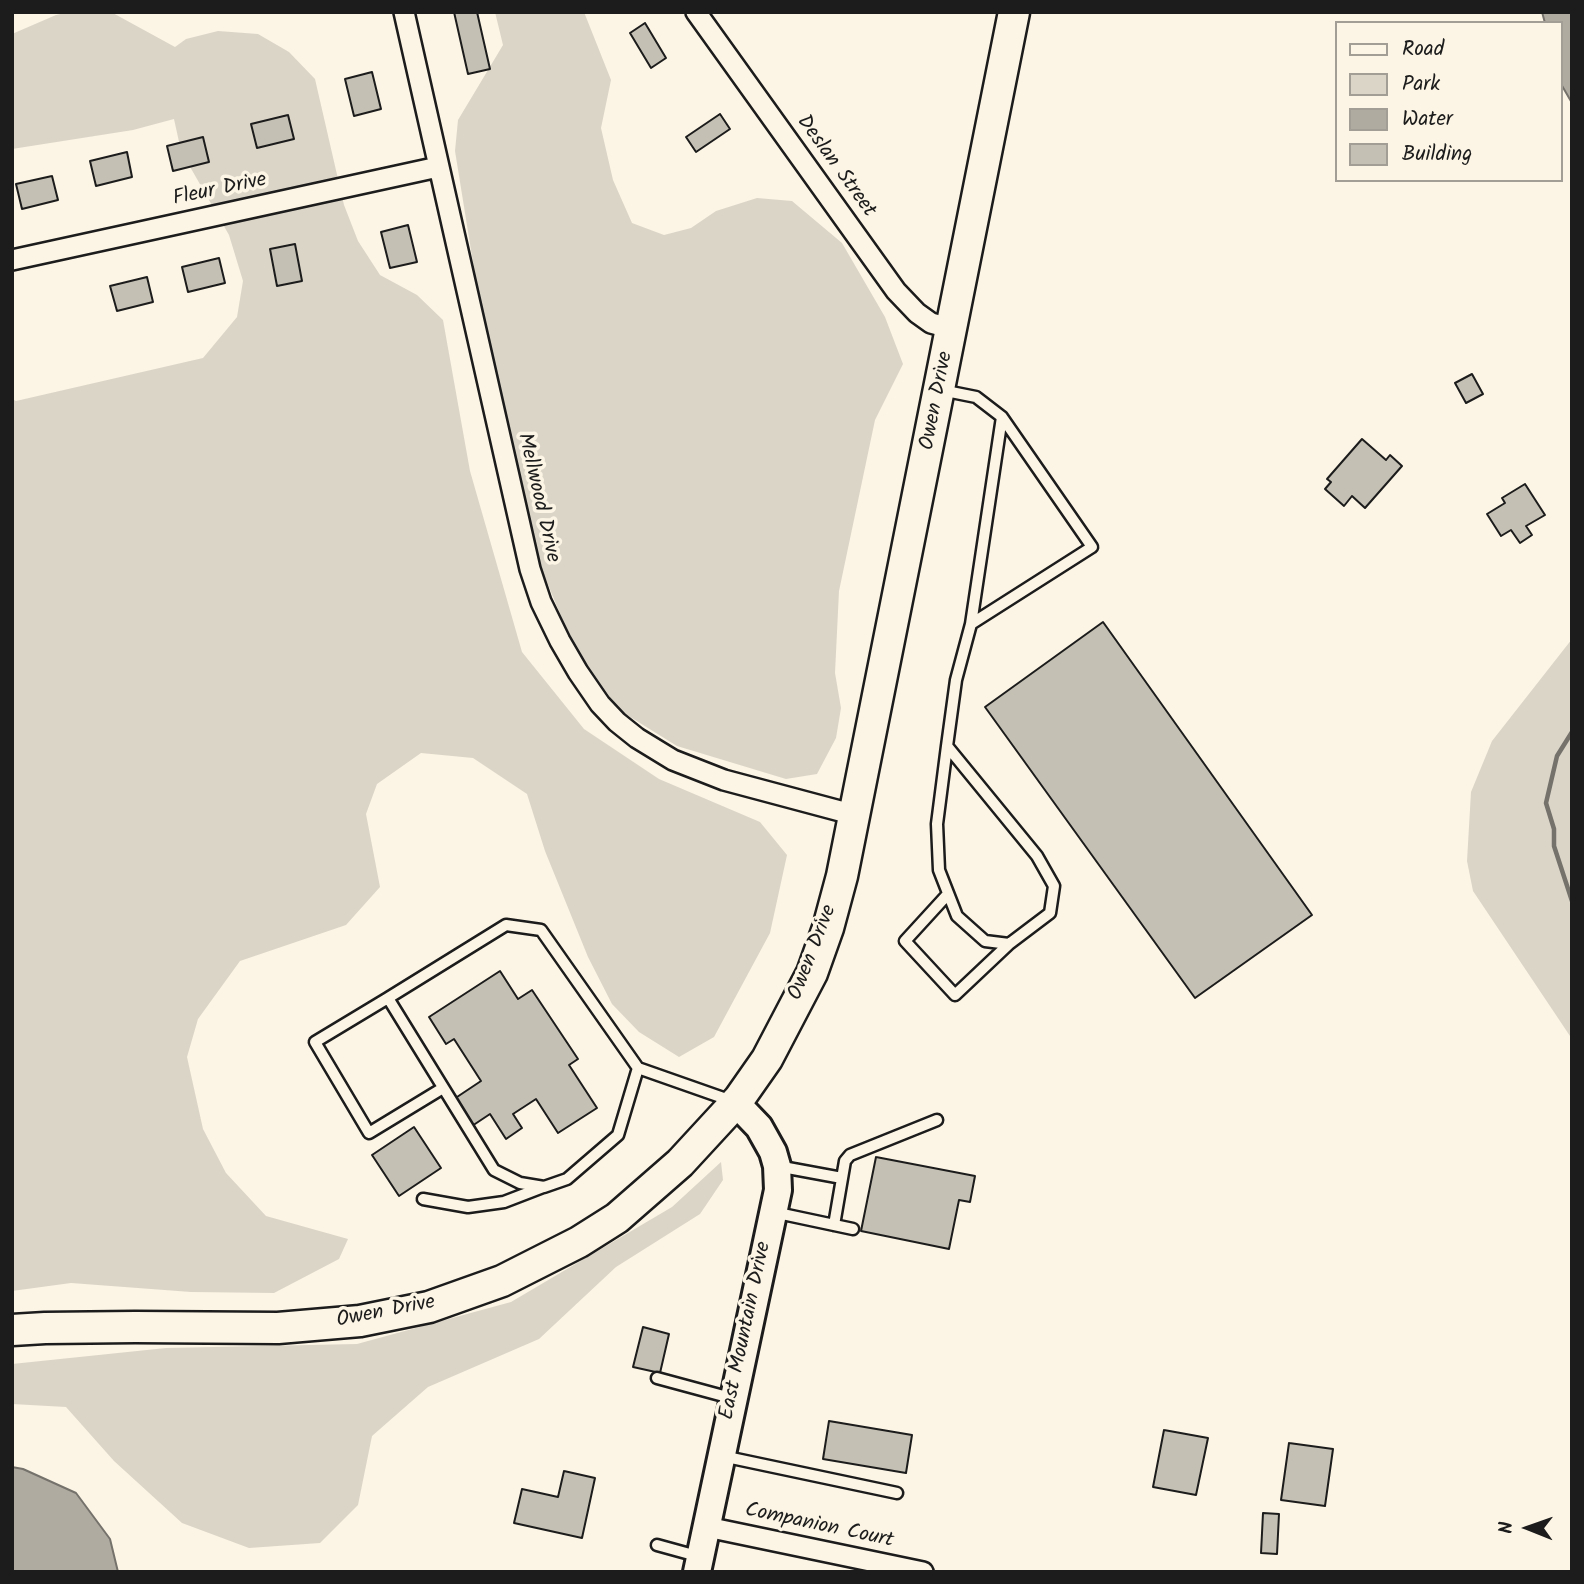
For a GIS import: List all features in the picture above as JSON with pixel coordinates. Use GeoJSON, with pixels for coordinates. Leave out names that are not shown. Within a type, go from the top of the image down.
{"type":"FeatureCollection","features":[{"type":"Feature","properties":{"kind":"main road","name":"Owen Drive"},"geometry":{"type":"LineString","coordinates":[[12,1330],[290,1328],[360,1321],[429,1307],[502,1281],[555,1255],[617,1218],[680,1163],[736,1103],[766,1059],[811,973],[828,928],[855,815],[1014,12]]}},
{"type":"Feature","properties":{"kind":"street","name":"Mellwood Drive"},"geometry":{"type":"LineString","coordinates":[[404,12],[530,569],[546,612],[578,672],[617,722],[673,760],[724,780],[855,815]]}},
{"type":"Feature","properties":{"kind":"street","name":"Deslan Street"},"geometry":{"type":"LineString","coordinates":[[696,12],[896,291],[931,323],[953,329]]}},
{"type":"Feature","properties":{"kind":"street","name":"Fleur Drive"},"geometry":{"type":"LineString","coordinates":[[12,260],[438,167]]}},
{"type":"Feature","properties":{"kind":"street","name":"East Mountain Drive"},"geometry":{"type":"LineString","coordinates":[[699,1564],[778,1190],[777,1166],[773,1152],[759,1127],[736,1103]]}},
{"type":"Feature","properties":{"kind":"street","name":"Companion Court"},"geometry":{"type":"LineString","coordinates":[[707,1527],[923,1572]]}},
{"type":"Feature","properties":{"kind":"lane"},"geometry":{"type":"LineString","coordinates":[[940,390],[975,397],[1002,417],[1092,547],[971,624]]}},
{"type":"Feature","properties":{"kind":"lane"},"geometry":{"type":"LineString","coordinates":[[1002,417],[971,624],[956,680],[937,824],[939,870],[957,916],[985,941],[1009,944]]}},
{"type":"Feature","properties":{"kind":"lane"},"geometry":{"type":"LineString","coordinates":[[947,746],[1037,856],[1054,886],[1050,913],[1009,944],[955,995],[905,941],[948,894]]}},
{"type":"Feature","properties":{"kind":"lane"},"geometry":{"type":"LineString","coordinates":[[443,1088],[369,1133],[315,1042],[506,925],[541,930],[638,1068],[736,1103]]}},
{"type":"Feature","properties":{"kind":"lane"},"geometry":{"type":"LineString","coordinates":[[388,998],[494,1170],[520,1183],[544,1187]]}},
{"type":"Feature","properties":{"kind":"lane"},"geometry":{"type":"LineString","coordinates":[[423,1199],[468,1207],[504,1202],[567,1179],[618,1135],[638,1068]]}},
{"type":"Feature","properties":{"kind":"lane"},"geometry":{"type":"LineString","coordinates":[[834,1225],[845,1161],[853,1152],[937,1120]]}},
{"type":"Feature","properties":{"kind":"lane"},"geometry":{"type":"LineString","coordinates":[[777,1166],[842,1178]]}},
{"type":"Feature","properties":{"kind":"lane"},"geometry":{"type":"LineString","coordinates":[[773,1212],[853,1229]]}},
{"type":"Feature","properties":{"kind":"lane"},"geometry":{"type":"LineString","coordinates":[[657,1378],[734,1399]]}},
{"type":"Feature","properties":{"kind":"lane"},"geometry":{"type":"LineString","coordinates":[[721,1456],[897,1493]]}},
{"type":"Feature","properties":{"kind":"lane"},"geometry":{"type":"LineString","coordinates":[[657,1545],[699,1564]]}},
{"type":"Feature","properties":{"kind":"green space"},"geometry":{"type":"Polygon","coordinates":[[[69,12],[111,12],[175,47],[186,39],[218,31],[258,34],[289,52],[315,79],[344,205],[358,241],[380,275],[417,295],[443,320],[470,471],[522,652],[584,729],[659,779],[760,822],[787,855],[770,933],[714,1037],[679,1057],[639,1032],[612,1004],[588,957],[545,851],[527,794],[473,758],[421,753],[377,784],[366,814],[380,887],[346,925],[240,961],[198,1019],[187,1057],[203,1129],[226,1173],[266,1216],[348,1239],[339,1259],[274,1293],[191,1292],[71,1283],[12,1291],[12,399],[16,401],[203,358],[237,317],[243,281],[229,235],[181,151],[174,119],[133,130],[12,149],[12,34],[69,12]]]}},
{"type":"Feature","properties":{"kind":"green space"},"geometry":{"type":"Polygon","coordinates":[[[495,12],[584,12],[611,80],[601,128],[613,180],[632,223],[664,235],[691,228],[716,211],[757,198],[792,201],[842,243],[885,317],[903,364],[875,420],[839,591],[835,673],[841,708],[836,738],[817,774],[786,779],[677,746],[619,710],[572,643],[533,548],[485,337],[455,151],[458,120],[503,45],[495,12]]]}},
{"type":"Feature","properties":{"kind":"green space"},"geometry":{"type":"Polygon","coordinates":[[[1572,639],[1572,1039],[1473,891],[1467,861],[1471,792],[1492,741],[1572,639]]]}},
{"type":"Feature","properties":{"kind":"green space"},"geometry":{"type":"Polygon","coordinates":[[[721,1162],[723,1180],[700,1214],[616,1267],[539,1339],[428,1387],[372,1436],[358,1505],[320,1543],[249,1548],[182,1523],[114,1461],[66,1407],[12,1404],[12,1364],[166,1348],[357,1344],[511,1302],[672,1207],[721,1162]]]}},
{"type":"Feature","properties":{"kind":"water"},"geometry":{"type":"Polygon","coordinates":[[[1542,12],[1572,12],[1572,103],[1563,87],[1563,21],[1544,21],[1542,12]]]}},
{"type":"Feature","properties":{"kind":"water"},"geometry":{"type":"Polygon","coordinates":[[[12,1467],[23,1469],[76,1493],[110,1539],[118,1572],[12,1572],[12,1467]]]}},
{"type":"Feature","properties":{"kind":"building"},"geometry":{"type":"Polygon","coordinates":[[[454,12],[477,12],[490,69],[468,74],[454,12]]]}},
{"type":"Feature","properties":{"kind":"building"},"geometry":{"type":"Polygon","coordinates":[[[645,23],[666,58],[651,68],[630,33],[645,23]]]}},
{"type":"Feature","properties":{"kind":"building"},"geometry":{"type":"Polygon","coordinates":[[[372,72],[381,109],[354,116],[345,79],[372,72]]]}},
{"type":"Feature","properties":{"kind":"building"},"geometry":{"type":"Polygon","coordinates":[[[720,114],[730,129],[696,152],[686,137],[720,114]]]}},
{"type":"Feature","properties":{"kind":"building"},"geometry":{"type":"Polygon","coordinates":[[[288,115],[294,139],[257,148],[251,124],[288,115]]]}},
{"type":"Feature","properties":{"kind":"building"},"geometry":{"type":"Polygon","coordinates":[[[203,137],[209,162],[173,171],[167,146],[203,137]]]}},
{"type":"Feature","properties":{"kind":"building"},"geometry":{"type":"Polygon","coordinates":[[[127,152],[132,177],[96,186],[90,161],[127,152]]]}},
{"type":"Feature","properties":{"kind":"building"},"geometry":{"type":"Polygon","coordinates":[[[52,176],[58,200],[22,209],[16,184],[52,176]]]}},
{"type":"Feature","properties":{"kind":"building"},"geometry":{"type":"Polygon","coordinates":[[[408,225],[417,262],[390,268],[381,232],[408,225]]]}},
{"type":"Feature","properties":{"kind":"building"},"geometry":{"type":"Polygon","coordinates":[[[295,244],[302,281],[277,286],[270,249],[295,244]]]}},
{"type":"Feature","properties":{"kind":"building"},"geometry":{"type":"Polygon","coordinates":[[[219,258],[225,283],[188,292],[182,267],[219,258]]]}},
{"type":"Feature","properties":{"kind":"building"},"geometry":{"type":"Polygon","coordinates":[[[147,277],[153,302],[117,311],[110,286],[147,277]]]}},
{"type":"Feature","properties":{"kind":"building"},"geometry":{"type":"Polygon","coordinates":[[[1472,374],[1483,394],[1466,403],[1455,383],[1472,374]]]}},
{"type":"Feature","properties":{"kind":"building"},"geometry":{"type":"Polygon","coordinates":[[[1362,439],[1386,460],[1390,455],[1402,466],[1365,508],[1352,496],[1344,506],[1325,489],[1331,482],[1327,479],[1362,439]]]}},
{"type":"Feature","properties":{"kind":"building"},"geometry":{"type":"Polygon","coordinates":[[[1525,484],[1545,515],[1526,526],[1532,535],[1520,543],[1511,530],[1501,536],[1487,514],[1505,503],[1502,498],[1525,484]]]}},
{"type":"Feature","properties":{"kind":"building"},"geometry":{"type":"Polygon","coordinates":[[[1103,622],[1312,915],[1195,998],[985,707],[1103,622]]]}},
{"type":"Feature","properties":{"kind":"building"},"geometry":{"type":"Polygon","coordinates":[[[500,971],[518,999],[532,990],[578,1059],[569,1065],[597,1108],[558,1133],[536,1099],[513,1114],[522,1128],[506,1139],[490,1114],[472,1126],[454,1099],[481,1081],[454,1039],[446,1044],[429,1017],[500,971]]]}},
{"type":"Feature","properties":{"kind":"building"},"geometry":{"type":"Polygon","coordinates":[[[414,1127],[441,1168],[399,1196],[372,1155],[414,1127]]]}},
{"type":"Feature","properties":{"kind":"building"},"geometry":{"type":"Polygon","coordinates":[[[876,1157],[975,1176],[970,1202],[959,1200],[949,1249],[861,1231],[876,1157]]]}},
{"type":"Feature","properties":{"kind":"building"},"geometry":{"type":"Polygon","coordinates":[[[643,1327],[669,1334],[660,1373],[633,1367],[643,1327]]]}},
{"type":"Feature","properties":{"kind":"building"},"geometry":{"type":"Polygon","coordinates":[[[829,1421],[912,1435],[906,1473],[823,1459],[829,1421]]]}},
{"type":"Feature","properties":{"kind":"building"},"geometry":{"type":"Polygon","coordinates":[[[1164,1430],[1208,1438],[1196,1495],[1153,1487],[1164,1430]]]}},
{"type":"Feature","properties":{"kind":"building"},"geometry":{"type":"Polygon","coordinates":[[[1289,1443],[1333,1449],[1325,1506],[1281,1500],[1289,1443]]]}},
{"type":"Feature","properties":{"kind":"building"},"geometry":{"type":"Polygon","coordinates":[[[564,1471],[595,1478],[582,1538],[514,1523],[522,1489],[558,1497],[564,1471]]]}},
{"type":"Feature","properties":{"kind":"building"},"geometry":{"type":"Polygon","coordinates":[[[1263,1513],[1279,1514],[1277,1554],[1261,1553],[1263,1513]]]}},
{"type":"Feature","properties":{"kind":"waterway"},"geometry":{"type":"LineString","coordinates":[[1572,732],[1557,756],[1546,803],[1554,829],[1554,846],[1572,901]]}}]}
